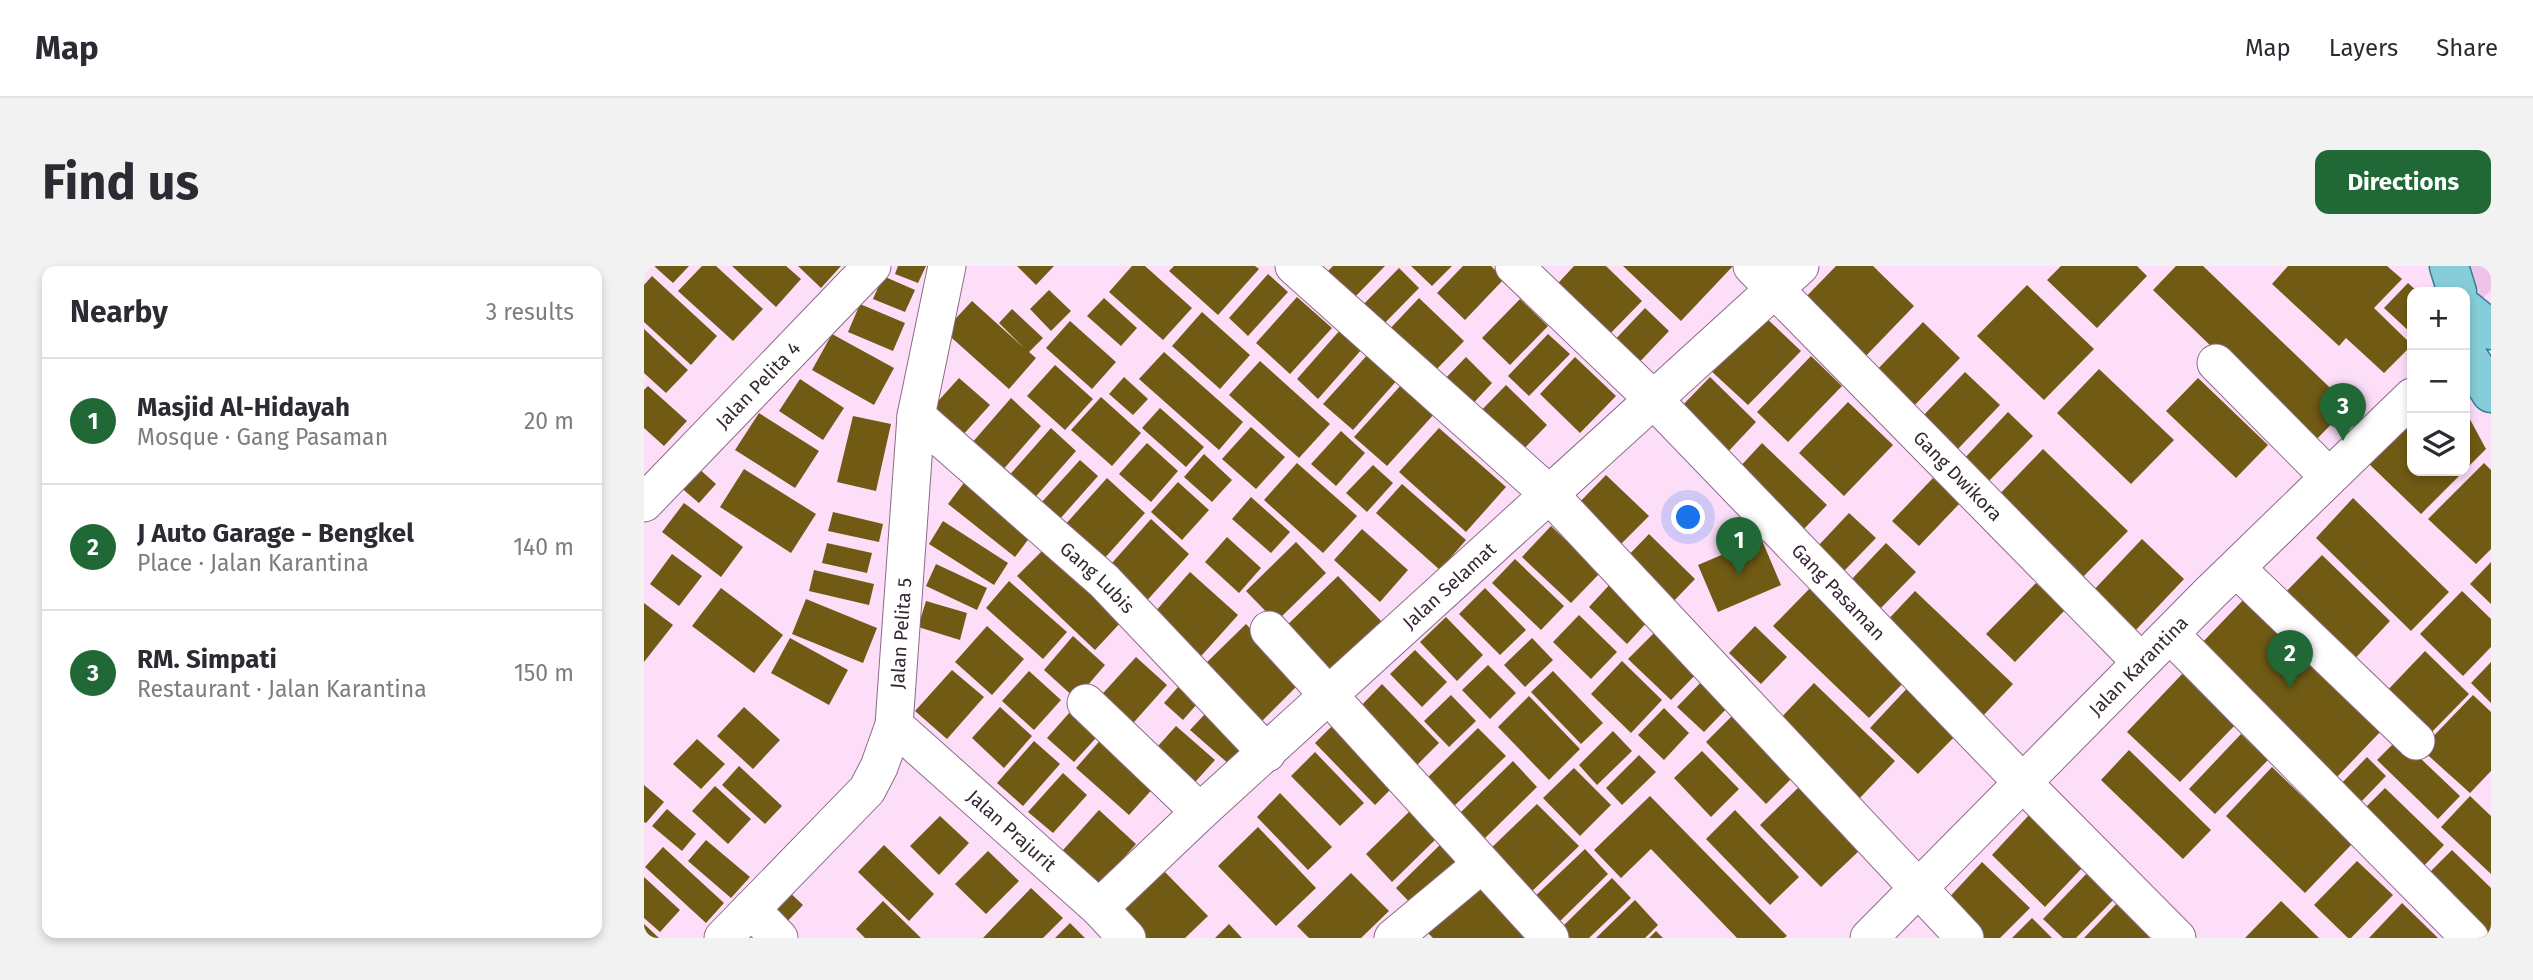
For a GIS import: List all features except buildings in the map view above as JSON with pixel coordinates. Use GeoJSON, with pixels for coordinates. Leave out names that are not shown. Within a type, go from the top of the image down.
{"type":"FeatureCollection","features":[{"type":"Feature","properties":{"kind":"main road"},"geometry":{"type":"LineString","coordinates":[[2470,322],[2491,393]]}},
{"type":"Feature","properties":{"kind":"street","name":"Jalan Pelita 4"},"geometry":{"type":"LineString","coordinates":[[644,503],[872,266]]}},
{"type":"Feature","properties":{"kind":"street","name":"Jalan Pelita 5"},"geometry":{"type":"LineString","coordinates":[[723,938],[867,790],[894,726],[916,416],[947,266]]}},
{"type":"Feature","properties":{"kind":"street"},"geometry":{"type":"LineString","coordinates":[[1294,266],[1549,494],[1965,938]]}},
{"type":"Feature","properties":{"kind":"street","name":"Gang Pasaman"},"geometry":{"type":"LineString","coordinates":[[1514,266],[1653,399],[2024,784],[2177,938]]}},
{"type":"Feature","properties":{"kind":"street","name":"Jalan Selamat"},"geometry":{"type":"LineString","coordinates":[[1099,908],[1200,812],[1653,399],[1775,273]]}},
{"type":"Feature","properties":{"kind":"street","name":"Gang Dwikora"},"geometry":{"type":"LineString","coordinates":[[1775,273],[2141,662]]}},
{"type":"Feature","properties":{"kind":"street"},"geometry":{"type":"LineString","coordinates":[[2216,363],[2329,477]]}},
{"type":"Feature","properties":{"kind":"street","name":"Jalan Karantina"},"geometry":{"type":"LineString","coordinates":[[1869,938],[2210,593],[2407,402]]}},
{"type":"Feature","properties":{"kind":"street","name":"Gang Lubis"},"geometry":{"type":"LineString","coordinates":[[916,416],[1104,581],[1267,753]]}},
{"type":"Feature","properties":{"kind":"street"},"geometry":{"type":"LineString","coordinates":[[2237,569],[2416,741]]}},
{"type":"Feature","properties":{"kind":"street"},"geometry":{"type":"LineString","coordinates":[[1269,630],[1550,938]]}},
{"type":"Feature","properties":{"kind":"street"},"geometry":{"type":"LineString","coordinates":[[2170,634],[2470,938]]}},
{"type":"Feature","properties":{"kind":"street"},"geometry":{"type":"LineString","coordinates":[[1086,703],[1200,812]]}},
{"type":"Feature","properties":{"kind":"street","name":"Jalan Prajurit"},"geometry":{"type":"LineString","coordinates":[[894,726],[1099,908],[1127,938]]}},
{"type":"Feature","properties":{"kind":"street"},"geometry":{"type":"LineString","coordinates":[[1393,938],[1482,864]]}},
{"type":"Feature","properties":{"kind":"street"},"geometry":{"type":"LineString","coordinates":[[751,909],[779,938]]}},
{"type":"Feature","properties":{"kind":"shaded area"},"geometry":{"type":"Polygon","coordinates":[[[2470,266],[2491,266],[2491,290],[2481,300],[2470,266]]]}},
{"type":"Feature","properties":{"kind":"place","name":"RM. Simpati"},"geometry":{"type":"Point","coordinates":[2343,441]}},
{"type":"Feature","properties":{"kind":"place","name":"Masjid Al-Hidayah"},"geometry":{"type":"Point","coordinates":[1739,575]}},
{"type":"Feature","properties":{"kind":"place","name":"J Auto Garage - Bengkel"},"geometry":{"type":"Point","coordinates":[2290,688]}}]}
